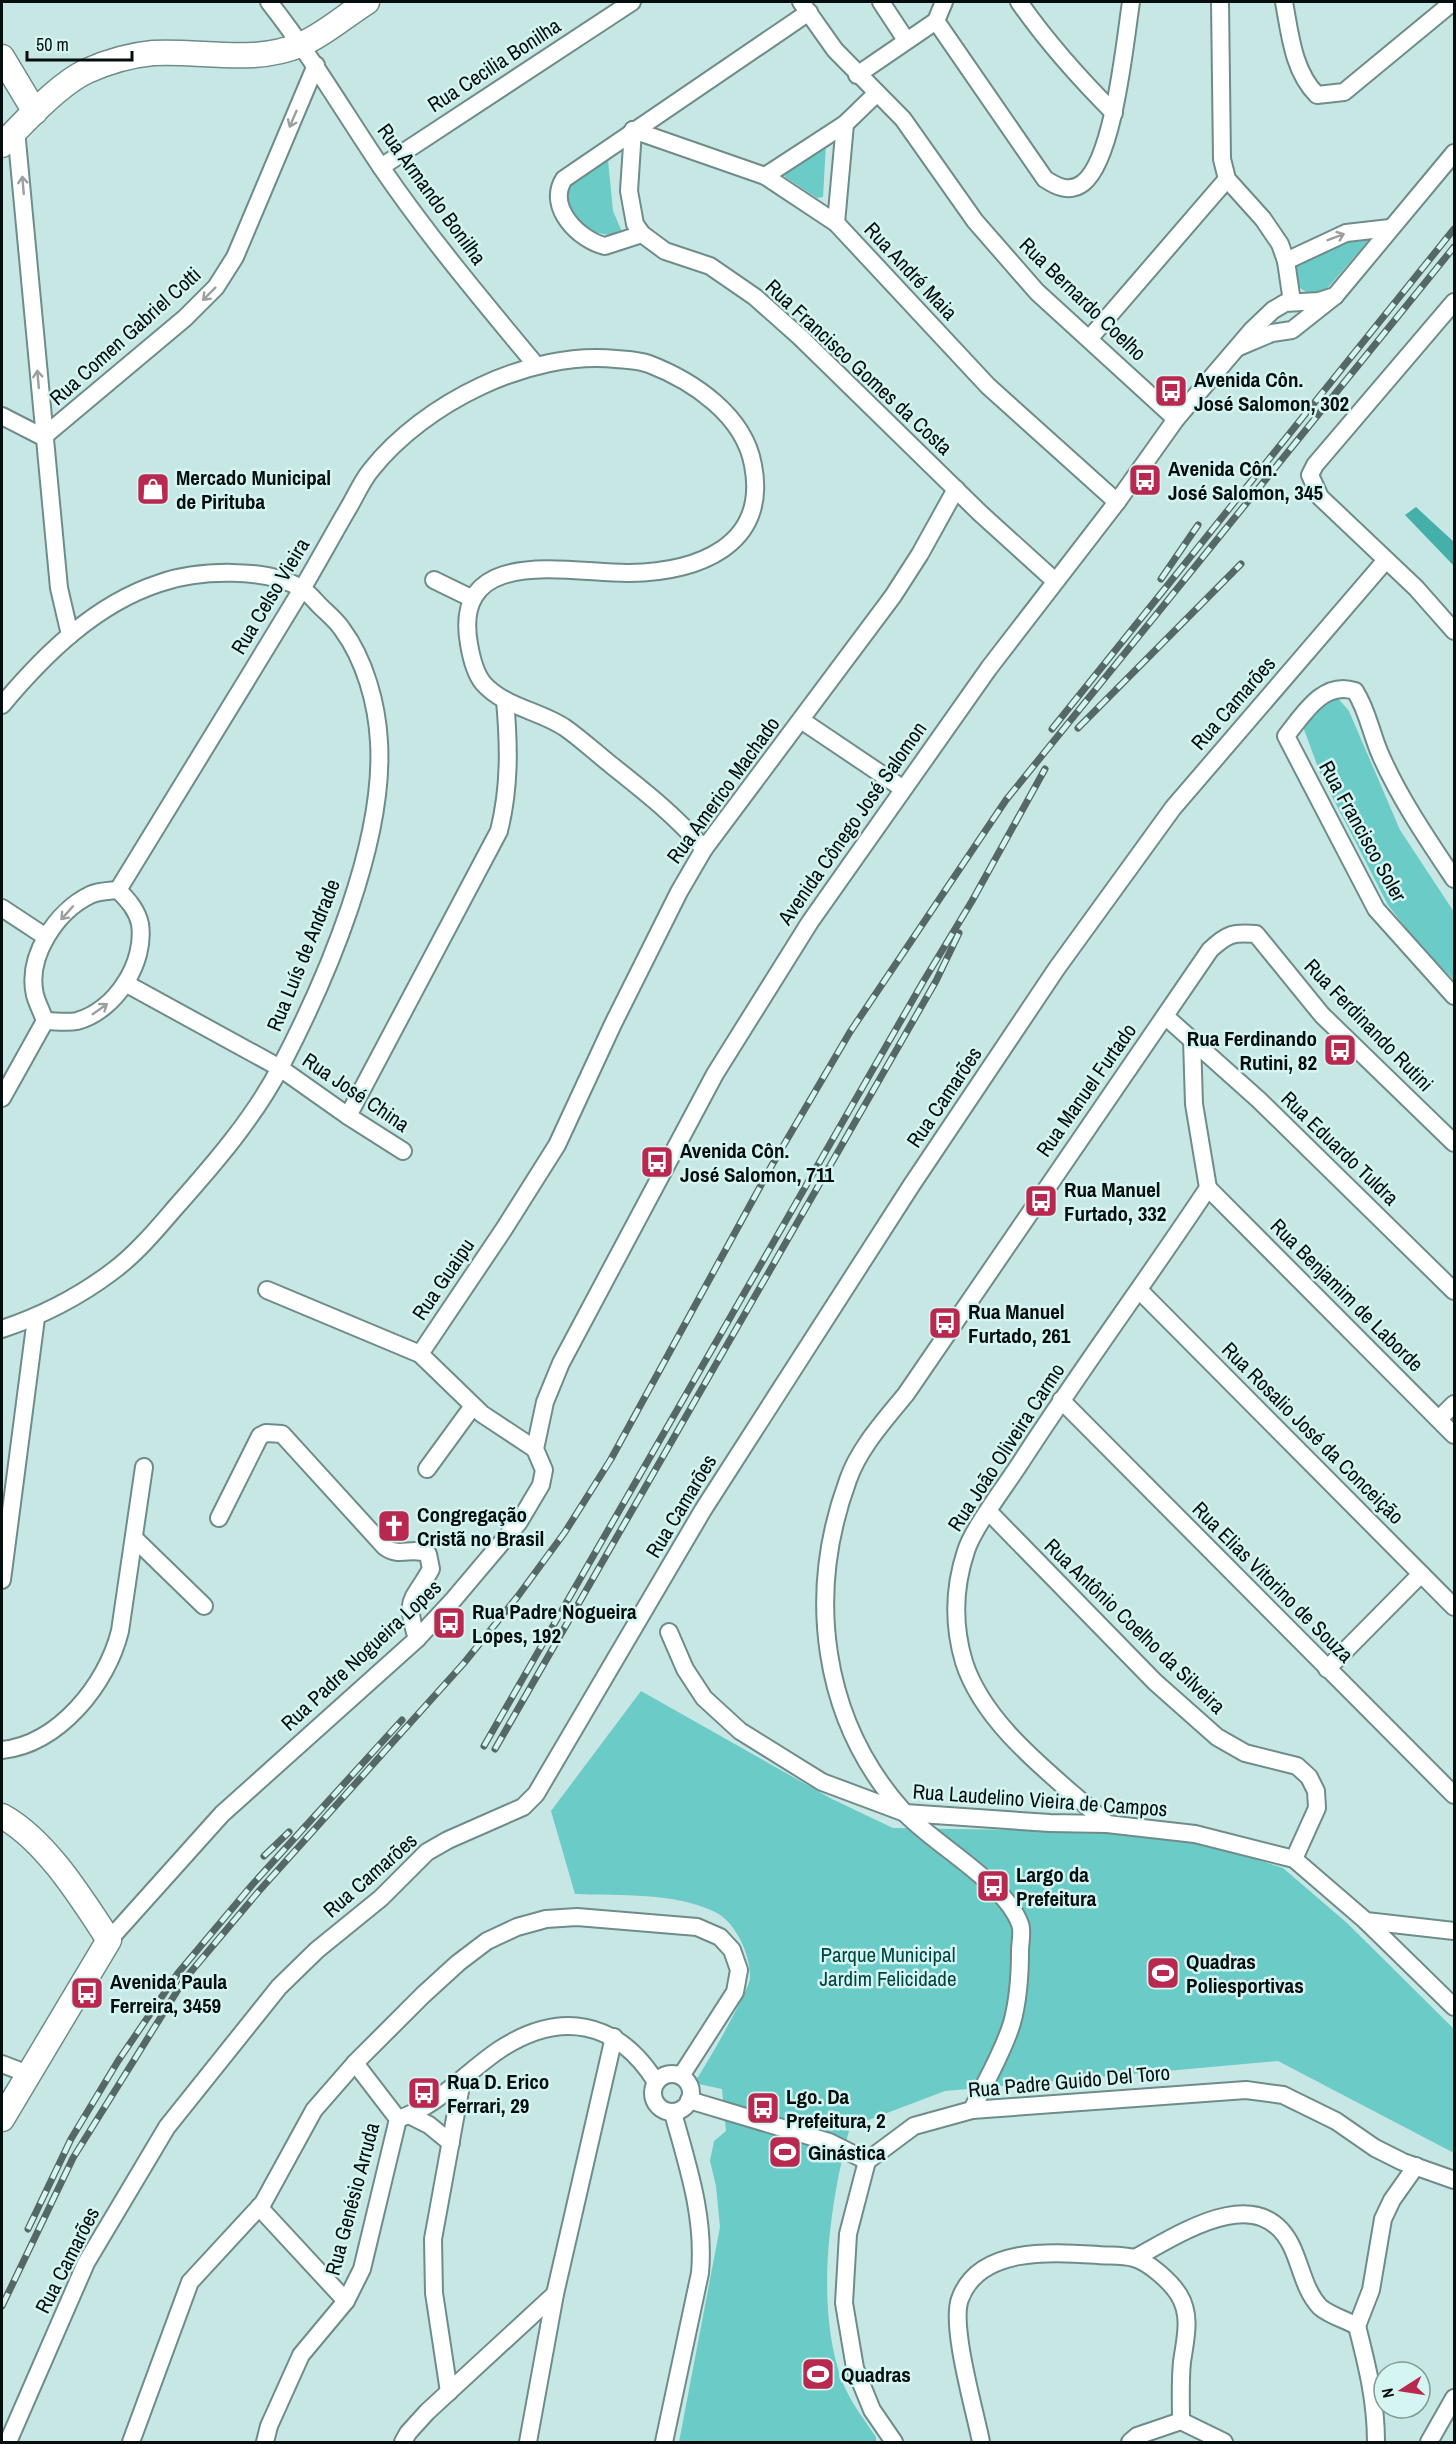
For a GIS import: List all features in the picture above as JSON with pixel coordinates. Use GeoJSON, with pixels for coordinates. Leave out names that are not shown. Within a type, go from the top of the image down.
{"type":"FeatureCollection","features":[{"type":"Feature","properties":{"kind":"main road"},"geometry":{"type":"LineString","coordinates":[[9,138],[35,112],[86,71],[121,60],[153,54],[242,56],[266,54],[302,44],[367,2]]}},
{"type":"Feature","properties":{"kind":"main road"},"geometry":{"type":"LineString","coordinates":[[2,57],[35,112]]}},
{"type":"Feature","properties":{"kind":"main road"},"geometry":{"type":"LineString","coordinates":[[2,1816],[37,1845],[78,1892],[109,1940],[2,2119]]}},
{"type":"Feature","properties":{"kind":"street","name":"Rua Armando Bonilha"},"geometry":{"type":"LineString","coordinates":[[269,2],[302,44],[381,167],[431,236],[535,364]]}},
{"type":"Feature","properties":{"kind":"street","name":"Rua Cecilia Bonilha"},"geometry":{"type":"LineString","coordinates":[[381,167],[632,2]]}},
{"type":"Feature","properties":{"kind":"street"},"geometry":{"type":"LineString","coordinates":[[881,2],[906,40]]}},
{"type":"Feature","properties":{"kind":"street"},"geometry":{"type":"LineString","coordinates":[[856,75],[936,21],[944,2]]}},
{"type":"Feature","properties":{"kind":"street"},"geometry":{"type":"LineString","coordinates":[[1019,2],[1077,76],[1114,112]]}},
{"type":"Feature","properties":{"kind":"street"},"geometry":{"type":"LineString","coordinates":[[936,21],[1045,179],[1059,188],[1071,188],[1083,183],[1096,164],[1114,112],[1131,2]]}},
{"type":"Feature","properties":{"kind":"street"},"geometry":{"type":"LineString","coordinates":[[1220,2],[1219,133],[1227,179],[1263,219],[1280,244],[1286,261],[1294,302],[1302,309],[1301,321]]}},
{"type":"Feature","properties":{"kind":"street"},"geometry":{"type":"LineString","coordinates":[[1284,2],[1296,60],[1306,85],[1317,96],[1330,96],[1344,92],[1453,2]]}},
{"type":"Feature","properties":{"kind":"street"},"geometry":{"type":"LineString","coordinates":[[633,130],[629,191],[635,224],[642,234],[605,246],[593,243],[582,237],[568,222],[562,209],[559,194],[564,179],[805,7],[835,51],[856,75],[877,93],[845,124],[765,176]]}},
{"type":"Feature","properties":{"kind":"street","name":"Rua Comen Gabriel Cotti"},"geometry":{"type":"LineString","coordinates":[[43,437],[168,333],[216,287],[235,257],[316,65]]}},
{"type":"Feature","properties":{"kind":"street","name":"Rua Bernardo Coelho"},"geometry":{"type":"LineString","coordinates":[[877,93],[903,119],[975,221],[1037,292],[1176,419]]}},
{"type":"Feature","properties":{"kind":"street"},"geometry":{"type":"LineString","coordinates":[[836,223],[845,124]]}},
{"type":"Feature","properties":{"kind":"street","name":"Rua André Maia"},"geometry":{"type":"LineString","coordinates":[[633,130],[765,176],[836,223],[988,386],[1117,502]]}},
{"type":"Feature","properties":{"kind":"street"},"geometry":{"type":"LineString","coordinates":[[9,138],[21,158],[43,437],[59,588],[70,635]]}},
{"type":"Feature","properties":{"kind":"street"},"geometry":{"type":"LineString","coordinates":[[1335,296],[1319,301],[1294,302],[1277,307],[1268,315],[1268,326],[1272,333],[1285,333],[1335,296],[1455,153]]}},
{"type":"Feature","properties":{"kind":"street"},"geometry":{"type":"LineString","coordinates":[[1089,339],[1227,179]]}},
{"type":"Feature","properties":{"kind":"street"},"geometry":{"type":"LineString","coordinates":[[1286,261],[1304,250],[1346,233],[1390,228]]}},
{"type":"Feature","properties":{"kind":"street","name":"Rua Francisco Gomes da Costa"},"geometry":{"type":"LineString","coordinates":[[642,234],[665,251],[710,266],[755,297],[800,337],[956,489],[1055,581]]}},
{"type":"Feature","properties":{"kind":"street"},"geometry":{"type":"LineString","coordinates":[[1455,302],[1315,465],[1310,475],[1320,497],[1416,588],[1455,631]]}},
{"type":"Feature","properties":{"kind":"street","name":"Avenida Cônego José Salomon"},"geometry":{"type":"LineString","coordinates":[[561,1363],[715,1074],[810,922],[902,789],[1055,581],[1117,502],[1176,419],[1268,315]]}},
{"type":"Feature","properties":{"kind":"street","name":"Avenida Cônego José Salomon"},"geometry":{"type":"LineString","coordinates":[[1239,347],[1272,333]]}},
{"type":"Feature","properties":{"kind":"street","name":"Rua Celso Vieira"},"geometry":{"type":"LineString","coordinates":[[118,890],[302,589],[370,471],[402,438],[441,409],[488,384],[535,364],[599,357],[643,361],[686,380],[724,411],[749,447],[755,471],[753,509],[743,532],[725,548],[701,560],[662,571],[627,573],[553,567],[521,569],[498,576],[473,599]]}},
{"type":"Feature","properties":{"kind":"street"},"geometry":{"type":"LineString","coordinates":[[2,416],[43,437]]}},
{"type":"Feature","properties":{"kind":"street","name":"Rua Americo Machado"},"geometry":{"type":"LineString","coordinates":[[504,1229],[557,1145],[623,1004],[679,892],[704,849],[893,596],[920,554],[956,489]]}},
{"type":"Feature","properties":{"kind":"street","name":"Rua Camarões"},"geometry":{"type":"LineString","coordinates":[[8,2442],[86,2263],[167,2127],[279,1987],[317,1950],[381,1898],[427,1852],[448,1840],[523,1808],[536,1794],[703,1510],[911,1186],[1057,968],[1173,808],[1386,560]]}},
{"type":"Feature","properties":{"kind":"street","name":"Rua Luís de Andrade"},"geometry":{"type":"LineString","coordinates":[[2,705],[39,662],[70,635],[112,606],[160,583],[207,574],[246,574],[277,579],[302,589],[342,628],[359,658],[374,701],[379,743],[375,808],[360,876],[339,938],[280,1068],[220,1157],[160,1226],[115,1270],[36,1317],[2,1329]]}},
{"type":"Feature","properties":{"kind":"street"},"geometry":{"type":"LineString","coordinates":[[434,580],[473,599],[468,616],[468,639],[473,663],[482,681],[505,700],[562,726],[660,803],[704,849]]}},
{"type":"Feature","properties":{"kind":"street","name":"Rua Francisco Soler"},"geometry":{"type":"LineString","coordinates":[[1455,879],[1427,839],[1381,756],[1362,702],[1355,691],[1337,689],[1316,700],[1286,736],[1376,909],[1415,956],[1455,996]]}},
{"type":"Feature","properties":{"kind":"street"},"geometry":{"type":"LineString","coordinates":[[348,1116],[499,831],[507,797],[505,700]]}},
{"type":"Feature","properties":{"kind":"street"},"geometry":{"type":"LineString","coordinates":[[801,720],[902,789]]}},
{"type":"Feature","properties":{"kind":"street"},"geometry":{"type":"LineString","coordinates":[[118,890],[132,904],[140,924],[139,950],[125,983],[99,1012],[76,1022],[45,1021],[34,994],[34,970],[46,937],[73,906],[93,893],[118,890]]}},
{"type":"Feature","properties":{"kind":"street"},"geometry":{"type":"LineString","coordinates":[[2,908],[46,937]]}},
{"type":"Feature","properties":{"kind":"street","name":"Rua Manuel Furtado"},"geometry":{"type":"LineString","coordinates":[[904,1813],[871,1770],[855,1739],[835,1689],[824,1626],[826,1557],[848,1478],[872,1437],[906,1394],[1210,950],[1235,933],[1256,934]]}},
{"type":"Feature","properties":{"kind":"street","name":"Rua Ferdinando Rutini"},"geometry":{"type":"LineString","coordinates":[[1256,934],[1322,1015],[1455,1143]]}},
{"type":"Feature","properties":{"kind":"street","name":"Rua José China"},"geometry":{"type":"LineString","coordinates":[[125,983],[280,1068],[348,1116],[404,1151]]}},
{"type":"Feature","properties":{"kind":"street","name":"Rua Eduardo Tuldra"},"geometry":{"type":"LineString","coordinates":[[1165,1016],[1258,1100],[1455,1291]]}},
{"type":"Feature","properties":{"kind":"street"},"geometry":{"type":"LineString","coordinates":[[2,1098],[45,1021]]}},
{"type":"Feature","properties":{"kind":"street"},"geometry":{"type":"LineString","coordinates":[[1192,1039],[1194,1104],[1208,1188]]}},
{"type":"Feature","properties":{"kind":"street","name":"Rua João Oliveira Carmo"},"geometry":{"type":"LineString","coordinates":[[1107,1824],[1008,1734],[980,1697],[965,1663],[957,1626],[955,1587],[966,1548],[1061,1400],[1140,1291],[1208,1188]]}},
{"type":"Feature","properties":{"kind":"street","name":"Rua Benjamim de Laborde"},"geometry":{"type":"LineString","coordinates":[[1208,1188],[1455,1435]]}},
{"type":"Feature","properties":{"kind":"street","name":"Rua Guaipu"},"geometry":{"type":"LineString","coordinates":[[420,1354],[504,1229]]}},
{"type":"Feature","properties":{"kind":"street"},"geometry":{"type":"LineString","coordinates":[[267,1290],[420,1354],[473,1406],[504,1431],[535,1449]]}},
{"type":"Feature","properties":{"kind":"street","name":"Rua Rosalio José da Conceição"},"geometry":{"type":"LineString","coordinates":[[1140,1291],[1455,1607]]}},
{"type":"Feature","properties":{"kind":"street"},"geometry":{"type":"LineString","coordinates":[[2,1581],[36,1317]]}},
{"type":"Feature","properties":{"kind":"street","name":"Rua Padre Nogueira Lopes"},"geometry":{"type":"LineString","coordinates":[[109,1940],[222,1815],[417,1639],[519,1522],[541,1485],[544,1470],[535,1449],[545,1402],[561,1363]]}},
{"type":"Feature","properties":{"kind":"street","name":"Rua Elias Vitorino de Souza"},"geometry":{"type":"LineString","coordinates":[[1061,1400],[1455,1795]]}},
{"type":"Feature","properties":{"kind":"street"},"geometry":{"type":"LineString","coordinates":[[1439,1419],[1455,1404]]}},
{"type":"Feature","properties":{"kind":"street"},"geometry":{"type":"LineString","coordinates":[[427,1469],[473,1406]]}},
{"type":"Feature","properties":{"kind":"street"},"geometry":{"type":"LineString","coordinates":[[219,1518],[260,1436],[266,1433],[282,1434],[385,1547],[398,1554],[418,1551],[428,1554],[431,1569],[412,1596],[408,1608],[417,1639]]}},
{"type":"Feature","properties":{"kind":"street"},"geometry":{"type":"LineString","coordinates":[[2,1750],[40,1739],[79,1706],[102,1678],[114,1654],[120,1631],[144,1467]]}},
{"type":"Feature","properties":{"kind":"street","name":"Rua Antônio Coelho da Silveira"},"geometry":{"type":"LineString","coordinates":[[989,1512],[1155,1682],[1217,1737],[1245,1753],[1297,1766],[1309,1776],[1316,1791],[1317,1808],[1294,1859]]}},
{"type":"Feature","properties":{"kind":"street"},"geometry":{"type":"LineString","coordinates":[[134,1538],[204,1606]]}},
{"type":"Feature","properties":{"kind":"street"},"geometry":{"type":"LineString","coordinates":[[1327,1669],[1421,1574]]}},
{"type":"Feature","properties":{"kind":"street","name":"Rua Laudelino Vieira de Campos"},"geometry":{"type":"LineString","coordinates":[[669,1632],[685,1669],[704,1698],[740,1731],[822,1782],[904,1813],[1050,1823],[1107,1824],[1195,1834],[1294,1859],[1366,1921],[1455,2007]]}},
{"type":"Feature","properties":{"kind":"street"},"geometry":{"type":"LineString","coordinates":[[904,1813],[1006,1901],[1021,1925],[1020,1970],[1012,2023],[972,2110]]}},
{"type":"Feature","properties":{"kind":"street"},"geometry":{"type":"LineString","coordinates":[[131,2442],[181,2300],[190,2282],[259,2208],[314,2110],[355,2063],[449,1971],[487,1941],[517,1927],[546,1919],[577,1917],[698,1928],[720,1937],[732,1950],[739,1970],[735,1992],[681,2076]]}},
{"type":"Feature","properties":{"kind":"street"},"geometry":{"type":"LineString","coordinates":[[1366,1921],[1455,1931]]}},
{"type":"Feature","properties":{"kind":"street"},"geometry":{"type":"LineString","coordinates":[[404,2117],[462,2080],[500,2050],[529,2034],[582,2026],[614,2037],[642,2060],[656,2082],[654,2100],[661,2110],[673,2113],[685,2107],[689,2100],[688,2084],[681,2076],[665,2075],[656,2082]]}},
{"type":"Feature","properties":{"kind":"street"},"geometry":{"type":"LineString","coordinates":[[528,2442],[555,2294],[614,2037]]}},
{"type":"Feature","properties":{"kind":"street","name":"Rua Genésio Arruda"},"geometry":{"type":"LineString","coordinates":[[265,2442],[269,2426],[301,2355],[346,2301],[362,2269],[404,2117],[355,2063]]}},
{"type":"Feature","properties":{"kind":"street"},"geometry":{"type":"LineString","coordinates":[[2,2064],[28,2074]]}},
{"type":"Feature","properties":{"kind":"street"},"geometry":{"type":"LineString","coordinates":[[449,2392],[434,2293],[434,2239],[462,2080]]}},
{"type":"Feature","properties":{"kind":"street","name":"Rua Padre Guido Del Toro"},"geometry":{"type":"LineString","coordinates":[[867,2161],[914,2126],[972,2110],[1246,2090],[1283,2095],[1336,2121],[1375,2148],[1455,2180]]}},
{"type":"Feature","properties":{"kind":"street"},"geometry":{"type":"LineString","coordinates":[[689,2100],[829,2142],[867,2161],[848,2234],[844,2303],[855,2368],[872,2410],[889,2440]]}},
{"type":"Feature","properties":{"kind":"street"},"geometry":{"type":"LineString","coordinates":[[664,2442],[700,2273],[702,2250],[697,2198],[673,2113]]}},
{"type":"Feature","properties":{"kind":"street"},"geometry":{"type":"LineString","coordinates":[[404,2117],[429,2125],[451,2143]]}},
{"type":"Feature","properties":{"kind":"street"},"geometry":{"type":"LineString","coordinates":[[1376,2442],[1376,2416],[1370,2372],[1357,2326],[1371,2290],[1383,2219],[1392,2200],[1416,2166]]}},
{"type":"Feature","properties":{"kind":"street"},"geometry":{"type":"LineString","coordinates":[[259,2208],[346,2301]]}},
{"type":"Feature","properties":{"kind":"street"},"geometry":{"type":"LineString","coordinates":[[1135,2258],[1205,2220],[1244,2214],[1269,2220],[1284,2233],[1310,2293],[1321,2308],[1357,2326]]}},
{"type":"Feature","properties":{"kind":"street"},"geometry":{"type":"LineString","coordinates":[[981,2442],[957,2323],[959,2300],[968,2284],[983,2270],[1009,2258],[1026,2255],[1071,2253],[1135,2258],[1160,2275],[1179,2295],[1185,2310],[1181,2421]]}},
{"type":"Feature","properties":{"kind":"street"},"geometry":{"type":"LineString","coordinates":[[403,2442],[408,2433],[449,2392],[555,2294]]}},
{"type":"Feature","properties":{"kind":"street"},"geometry":{"type":"LineString","coordinates":[[1429,2442],[1455,2398]]}},
{"type":"Feature","properties":{"kind":"street"},"geometry":{"type":"LineString","coordinates":[[1130,2442],[1137,2436],[1181,2421],[1224,2442]]}},
{"type":"Feature","properties":{"kind":"green space"},"geometry":{"type":"Polygon","coordinates":[[[826,144],[823,197],[817,198],[785,177],[783,172],[826,144]]]}},
{"type":"Feature","properties":{"kind":"green space"},"geometry":{"type":"Polygon","coordinates":[[[608,160],[613,211],[623,234],[620,236],[587,228],[577,219],[566,202],[575,181],[608,160]]]}},
{"type":"Feature","properties":{"kind":"green space"},"geometry":{"type":"Polygon","coordinates":[[[1375,233],[1324,292],[1306,292],[1296,285],[1294,268],[1301,259],[1319,247],[1375,233]]]}},
{"type":"Feature","properties":{"kind":"green space"},"geometry":{"type":"Polygon","coordinates":[[[1335,695],[1349,711],[1400,830],[1454,912],[1454,980],[1420,946],[1388,905],[1320,773],[1302,724],[1318,704],[1335,695]]]}},
{"type":"Feature","properties":{"kind":"green space","name":"Parque Municipal Jardim Felicidade"},"geometry":{"type":"Polygon","coordinates":[[[641,1691],[832,1799],[893,1828],[1133,1832],[1228,1850],[1283,1868],[1347,1923],[1454,2029],[1454,2153],[1278,2061],[945,2091],[850,2127],[836,2187],[828,2252],[827,2285],[833,2349],[844,2386],[876,2437],[876,2442],[679,2442],[720,2227],[716,2186],[710,2161],[714,2141],[726,2131],[722,2089],[694,2083],[743,1997],[750,1978],[750,1969],[745,1950],[736,1931],[715,1912],[682,1901],[664,1898],[575,1894],[551,1811],[641,1691]]]}},
{"type":"Feature","properties":{"kind":"shaded area"},"geometry":{"type":"Polygon","coordinates":[[[1416,507],[1454,542],[1454,566],[1405,515],[1416,507]]]}},
{"type":"Feature","properties":{"kind":"railway"},"geometry":{"type":"LineString","coordinates":[[1052,729],[1454,229]]}},
{"type":"Feature","properties":{"kind":"railway"},"geometry":{"type":"LineString","coordinates":[[2,2306],[73,2158],[184,1980],[259,1891],[464,1663],[518,1596],[565,1532],[611,1459],[772,1165],[850,1032],[1006,800],[1454,247]]}},
{"type":"Feature","properties":{"kind":"railway"},"geometry":{"type":"LineString","coordinates":[[1161,579],[1198,525]]}},
{"type":"Feature","properties":{"kind":"railway"},"geometry":{"type":"LineString","coordinates":[[1078,728],[1241,564]]}},
{"type":"Feature","properties":{"kind":"railway"},"geometry":{"type":"LineString","coordinates":[[484,1746],[923,982],[972,901],[1045,769]]}},
{"type":"Feature","properties":{"kind":"railway"},"geometry":{"type":"LineString","coordinates":[[495,1749],[936,981],[959,933]]}},
{"type":"Feature","properties":{"kind":"railway"},"geometry":{"type":"LineString","coordinates":[[28,2229],[71,2139],[118,2061],[178,1973],[252,1885],[402,1720]]}},
{"type":"Feature","properties":{"kind":"railway"},"geometry":{"type":"LineString","coordinates":[[264,1856],[289,1832]]}},
{"type":"Feature","properties":{"kind":"place","name":"Avenida Côn. José Salomon, 302"},"geometry":{"type":"Point","coordinates":[1171,391]}},
{"type":"Feature","properties":{"kind":"place","name":"Avenida Côn. José Salomon, 345"},"geometry":{"type":"Point","coordinates":[1145,480]}},
{"type":"Feature","properties":{"kind":"place","name":"Mercado Municipal de Pirituba"},"geometry":{"type":"Point","coordinates":[153,489]}},
{"type":"Feature","properties":{"kind":"place","name":"Rua Ferdinando Rutini, 82"},"geometry":{"type":"Point","coordinates":[1340,1050]}},
{"type":"Feature","properties":{"kind":"place","name":"Avenida Côn. José Salomon, 711"},"geometry":{"type":"Point","coordinates":[657,1162]}},
{"type":"Feature","properties":{"kind":"place","name":"Rua Manuel Furtado, 332"},"geometry":{"type":"Point","coordinates":[1041,1201]}},
{"type":"Feature","properties":{"kind":"place","name":"Rua Manuel Furtado, 261"},"geometry":{"type":"Point","coordinates":[945,1323]}},
{"type":"Feature","properties":{"kind":"place","name":"Congregação Cristã no Brasil"},"geometry":{"type":"Point","coordinates":[394,1526]}},
{"type":"Feature","properties":{"kind":"place","name":"Rua Padre Nogueira Lopes, 192"},"geometry":{"type":"Point","coordinates":[449,1623]}},
{"type":"Feature","properties":{"kind":"place","name":"Largo da Prefeitura"},"geometry":{"type":"Point","coordinates":[993,1886]}},
{"type":"Feature","properties":{"kind":"place","name":"Quadras Poliesportivas"},"geometry":{"type":"Point","coordinates":[1163,1973]}},
{"type":"Feature","properties":{"kind":"place","name":"Avenida Paula Ferreira, 3459"},"geometry":{"type":"Point","coordinates":[87,1993]}},
{"type":"Feature","properties":{"kind":"place","name":"Rua D. Erico Ferrari, 29"},"geometry":{"type":"Point","coordinates":[424,2093]}},
{"type":"Feature","properties":{"kind":"place","name":"Lgo. Da Prefeitura, 2"},"geometry":{"type":"Point","coordinates":[763,2108]}},
{"type":"Feature","properties":{"kind":"place","name":"Ginástica"},"geometry":{"type":"Point","coordinates":[785,2152]}},
{"type":"Feature","properties":{"kind":"place","name":"Quadras"},"geometry":{"type":"Point","coordinates":[818,2374]}}]}
